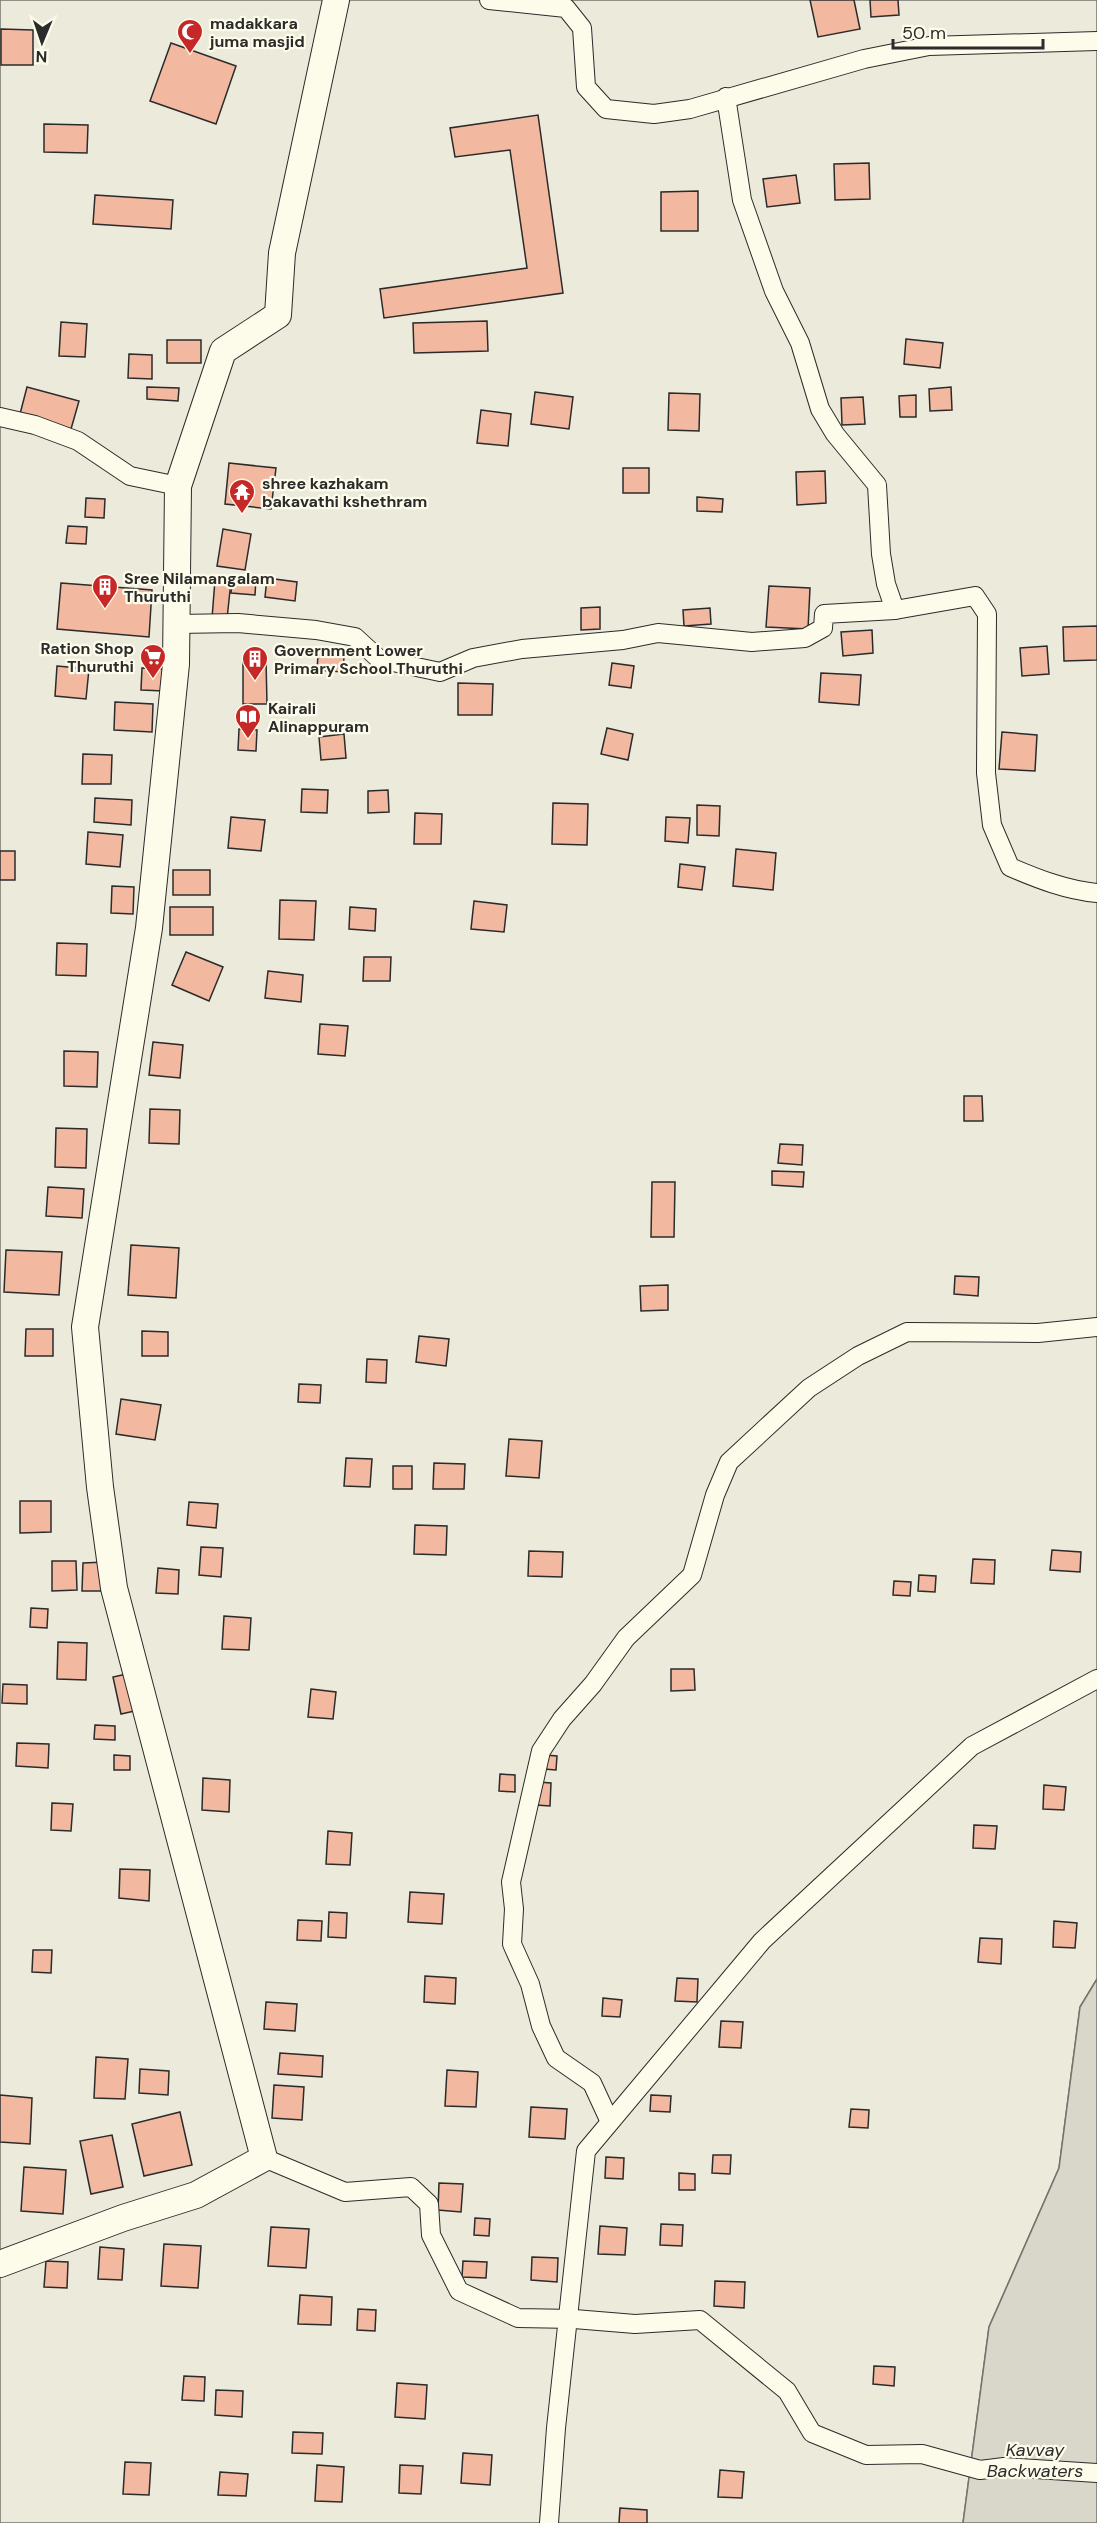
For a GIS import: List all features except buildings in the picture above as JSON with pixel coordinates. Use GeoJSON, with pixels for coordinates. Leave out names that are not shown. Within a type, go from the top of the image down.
{"type":"FeatureCollection","features":[{"type":"Feature","properties":{"kind":"main road"},"geometry":{"type":"LineString","coordinates":[[0,2264],[123,2218],[196,2195],[264,2158],[114,1588],[99,1487],[86,1327],[149,928],[176,664],[178,486],[223,351],[278,315],[282,253],[336,0]]}},
{"type":"Feature","properties":{"kind":"street"},"geometry":{"type":"LineString","coordinates":[[489,0],[566,8],[582,28],[586,87],[606,109],[654,114],[690,109],[864,59],[929,46],[1097,41]]}},
{"type":"Feature","properties":{"kind":"street"},"geometry":{"type":"LineString","coordinates":[[726,97],[742,200],[774,291],[800,343],[820,409],[835,434],[877,485],[881,554],[886,584],[896,610]]}},
{"type":"Feature","properties":{"kind":"street"},"geometry":{"type":"LineString","coordinates":[[0,417],[35,425],[78,441],[130,476],[178,486]]}},
{"type":"Feature","properties":{"kind":"street"},"geometry":{"type":"LineString","coordinates":[[177,624],[238,623],[316,630],[356,637],[379,659],[440,672],[473,658],[522,649],[623,640],[658,633],[752,642],[805,638],[823,628],[824,614],[896,610],[975,596],[987,614],[986,773],[992,825],[1010,867],[1039,880],[1097,894]]}},
{"type":"Feature","properties":{"kind":"street"},"geometry":{"type":"LineString","coordinates":[[610,2122],[592,2083],[556,2058],[541,2026],[530,1984],[512,1944],[514,1909],[511,1882],[541,1751],[562,1719],[593,1684],[626,1638],[692,1575],[714,1495],[729,1462],[809,1388],[858,1356],[907,1332],[1038,1333],[1097,1328]]}},
{"type":"Feature","properties":{"kind":"street"},"geometry":{"type":"LineString","coordinates":[[549,2523],[586,2151],[762,1941],[972,1746],[1097,1679]]}},
{"type":"Feature","properties":{"kind":"street"},"geometry":{"type":"LineString","coordinates":[[264,2158],[345,2192],[411,2187],[429,2204],[431,2235],[459,2290],[518,2318],[635,2324],[700,2320],[787,2391],[812,2433],[866,2455],[922,2454],[980,2470],[1004,2468],[1097,2473]]}},
{"type":"Feature","properties":{"kind":"shaded area"},"geometry":{"type":"Polygon","coordinates":[[[0,0],[1097,0],[1097,1979],[1080,2007],[1059,2168],[989,2327],[963,2523],[0,2523],[0,0]]]}},
{"type":"Feature","properties":{"kind":"water","name":"Kavvay Backwaters"},"geometry":{"type":"Polygon","coordinates":[[[1097,1979],[1097,2523],[963,2523],[989,2327],[1059,2168],[1080,2007],[1097,1979]]]}},
{"type":"Feature","properties":{"kind":"place","name":"madakkara juma masjid"},"geometry":{"type":"Point","coordinates":[190,55]}},
{"type":"Feature","properties":{"kind":"place","name":"shree kazhakam bakavathi kshethram"},"geometry":{"type":"Point","coordinates":[242,515]}},
{"type":"Feature","properties":{"kind":"place","name":"Sree Nilamangalam Thuruthi"},"geometry":{"type":"Point","coordinates":[105,610]}},
{"type":"Feature","properties":{"kind":"place","name":"Ration Shop Thuruthi"},"geometry":{"type":"Point","coordinates":[153,680]}},
{"type":"Feature","properties":{"kind":"place","name":"Government Lower Primary School Thuruthi"},"geometry":{"type":"Point","coordinates":[255,682]}},
{"type":"Feature","properties":{"kind":"place","name":"Kairali Alinappuram"},"geometry":{"type":"Point","coordinates":[248,740]}}]}
